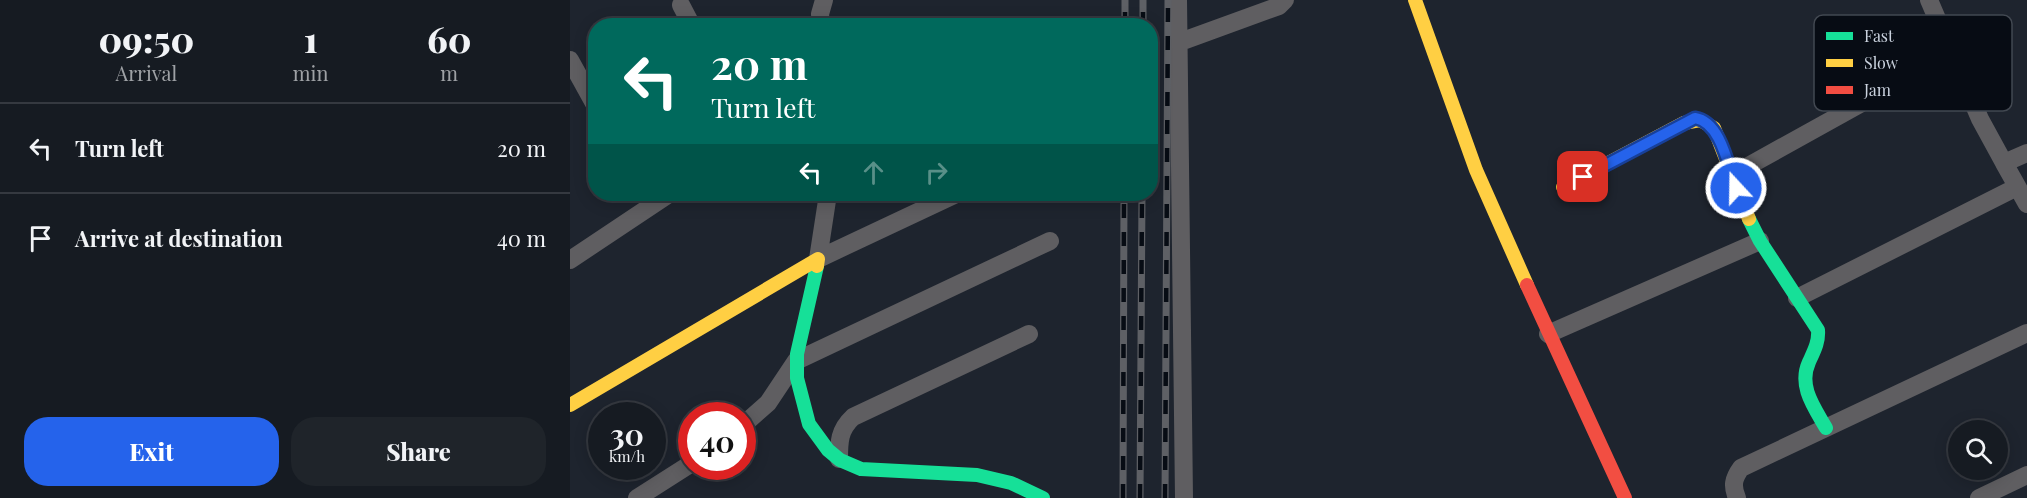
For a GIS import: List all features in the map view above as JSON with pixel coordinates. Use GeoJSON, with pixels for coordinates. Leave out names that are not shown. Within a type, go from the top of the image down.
{"type":"FeatureCollection","features":[{"type":"Feature","properties":{"kind":"street"},"geometry":{"type":"LineString","coordinates":[[821,18],[824,0]]}},
{"type":"Feature","properties":{"kind":"street"},"geometry":{"type":"LineString","coordinates":[[1178,0],[1184,498]]}},
{"type":"Feature","properties":{"kind":"street"},"geometry":{"type":"LineString","coordinates":[[1180,42],[1279,6],[1285,0]]}},
{"type":"Feature","properties":{"kind":"street"},"geometry":{"type":"LineString","coordinates":[[1415,0],[1476,170],[1548,334],[1625,498]]}},
{"type":"Feature","properties":{"kind":"street"},"geometry":{"type":"LineString","coordinates":[[1929,0],[1936,15]]}},
{"type":"Feature","properties":{"kind":"street"},"geometry":{"type":"LineString","coordinates":[[683,2],[689,18]]}},
{"type":"Feature","properties":{"kind":"street"},"geometry":{"type":"LineString","coordinates":[[570,60],[588,93]]}},
{"type":"Feature","properties":{"kind":"street"},"geometry":{"type":"LineString","coordinates":[[1732,175],[1847,111]]}},
{"type":"Feature","properties":{"kind":"street"},"geometry":{"type":"LineString","coordinates":[[1977,111],[2027,204]]}},
{"type":"Feature","properties":{"kind":"street"},"geometry":{"type":"LineString","coordinates":[[1563,188],[1695,118],[1706,120],[1714,128],[1760,242],[1818,330],[1820,340],[1805,374],[1805,386],[1826,428]]}},
{"type":"Feature","properties":{"kind":"street"},"geometry":{"type":"LineString","coordinates":[[2004,163],[2027,153]]}},
{"type":"Feature","properties":{"kind":"street"},"geometry":{"type":"LineString","coordinates":[[1797,298],[2017,187]]}},
{"type":"Feature","properties":{"kind":"street"},"geometry":{"type":"LineString","coordinates":[[570,260],[646,201]]}},
{"type":"Feature","properties":{"kind":"street"},"geometry":{"type":"LineString","coordinates":[[827,201],[818,259],[796,360],[801,406],[810,428],[825,447],[839,459],[870,470],[960,473],[1003,480],[1028,488],[1042,498]]}},
{"type":"Feature","properties":{"kind":"street"},"geometry":{"type":"LineString","coordinates":[[570,405],[818,259],[941,201]]}},
{"type":"Feature","properties":{"kind":"street"},"geometry":{"type":"LineString","coordinates":[[756,414],[768,403],[796,360],[1050,241]]}},
{"type":"Feature","properties":{"kind":"street"},"geometry":{"type":"LineString","coordinates":[[1548,334],[1760,242]]}},
{"type":"Feature","properties":{"kind":"street"},"geometry":{"type":"LineString","coordinates":[[1737,498],[1733,486],[1734,477],[1741,468],[2027,333]]}},
{"type":"Feature","properties":{"kind":"street"},"geometry":{"type":"LineString","coordinates":[[839,459],[840,436],[844,425],[852,417],[1029,334]]}},
{"type":"Feature","properties":{"kind":"street"},"geometry":{"type":"LineString","coordinates":[[637,498],[678,472]]}},
{"type":"Feature","properties":{"kind":"street"},"geometry":{"type":"LineString","coordinates":[[1979,498],[2027,475]]}},
{"type":"Feature","properties":{"kind":"railway"},"geometry":{"type":"LineString","coordinates":[[1125,0],[1125,18]]}},
{"type":"Feature","properties":{"kind":"railway"},"geometry":{"type":"LineString","coordinates":[[1143,0],[1143,18]]}},
{"type":"Feature","properties":{"kind":"railway"},"geometry":{"type":"LineString","coordinates":[[1165,498],[1168,0]]}},
{"type":"Feature","properties":{"kind":"railway"},"geometry":{"type":"LineString","coordinates":[[1123,498],[1124,201]]}},
{"type":"Feature","properties":{"kind":"railway"},"geometry":{"type":"LineString","coordinates":[[1140,498],[1142,201]]}},
{"type":"Feature","properties":{"kind":"traffic: fast"},"geometry":{"type":"LineString","coordinates":[[1749,219],[1760,241],[1818,330],[1817,342],[1805,379],[1809,396],[1826,428]]}},
{"type":"Feature","properties":{"kind":"traffic: fast"},"geometry":{"type":"LineString","coordinates":[[817,266],[797,354],[797,378],[809,424],[828,450],[840,460],[861,469],[977,475],[1011,483],[1043,498]]}},
{"type":"Feature","properties":{"kind":"traffic: slow"},"geometry":{"type":"LineString","coordinates":[[1415,0],[1476,170],[1527,285]]}},
{"type":"Feature","properties":{"kind":"traffic: slow"},"geometry":{"type":"LineString","coordinates":[[1563,187],[1684,123],[1700,120],[1714,128],[1749,219]]}},
{"type":"Feature","properties":{"kind":"traffic: slow"},"geometry":{"type":"LineString","coordinates":[[570,405],[818,259],[817,266]]}},
{"type":"Feature","properties":{"kind":"traffic: jam"},"geometry":{"type":"LineString","coordinates":[[1527,285],[1625,498]]}},
{"type":"Feature","properties":{"kind":"route"},"geometry":{"type":"LineString","coordinates":[[1583,177],[1695,118],[1706,120],[1714,128],[1736,188]]}}]}
